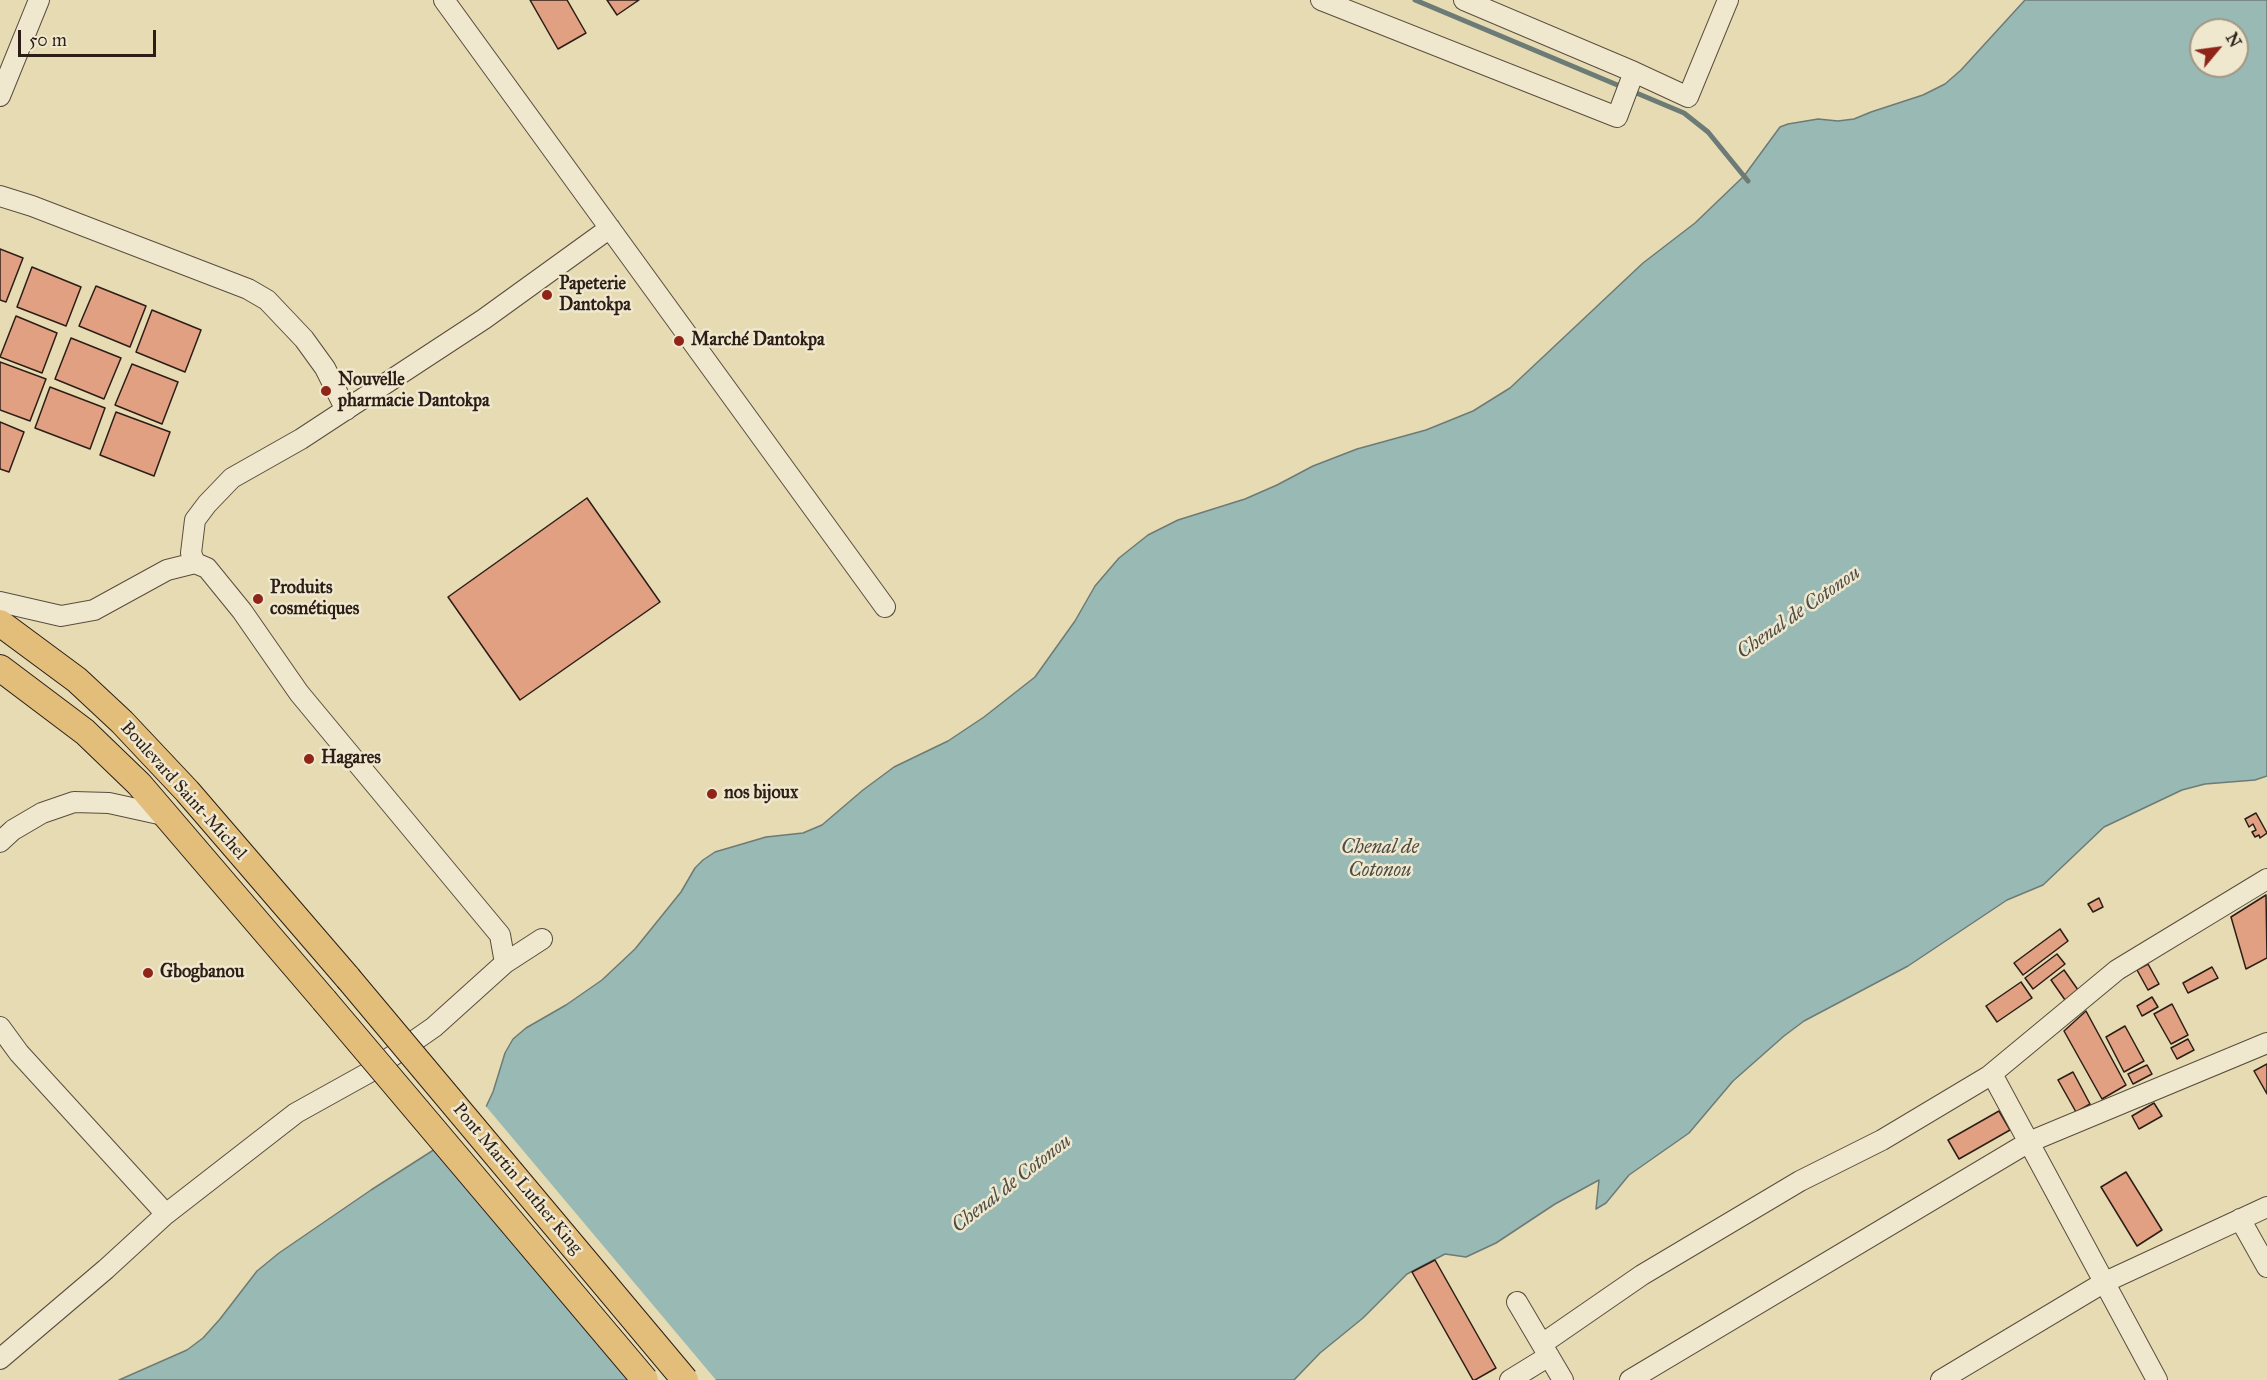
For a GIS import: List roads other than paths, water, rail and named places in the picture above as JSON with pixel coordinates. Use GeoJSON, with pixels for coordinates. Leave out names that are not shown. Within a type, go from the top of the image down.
{"type":"FeatureCollection","features":[{"type":"Feature","properties":{"kind":"main road","name":"Boulevard Saint-Michel"},"geometry":{"type":"LineString","coordinates":[[0,623],[77,680],[122,722],[194,800],[348,978]]}},
{"type":"Feature","properties":{"kind":"main road","name":"Boulevard Saint-Michel"},"geometry":{"type":"LineString","coordinates":[[0,669],[85,732],[139,784],[324,1000]]}},
{"type":"Feature","properties":{"kind":"main road","name":"Pont Martin Luther King"},"geometry":{"type":"LineString","coordinates":[[348,978],[685,1380]]}},
{"type":"Feature","properties":{"kind":"main road","name":"Pont Martin Luther King"},"geometry":{"type":"LineString","coordinates":[[324,1000],[645,1380]]}},
{"type":"Feature","properties":{"kind":"street"},"geometry":{"type":"LineString","coordinates":[[0,96],[39,0]]}},
{"type":"Feature","properties":{"kind":"street"},"geometry":{"type":"LineString","coordinates":[[444,0],[885,607]]}},
{"type":"Feature","properties":{"kind":"street"},"geometry":{"type":"LineString","coordinates":[[1321,0],[1617,117],[1634,72]]}},
{"type":"Feature","properties":{"kind":"street"},"geometry":{"type":"LineString","coordinates":[[1464,0],[1688,97],[1728,0]]}},
{"type":"Feature","properties":{"kind":"street"},"geometry":{"type":"LineString","coordinates":[[0,196],[32,206],[248,289],[267,300],[304,339],[325,368],[346,410]]}},
{"type":"Feature","properties":{"kind":"street"},"geometry":{"type":"LineString","coordinates":[[195,563],[191,553],[195,520],[232,478],[284,450],[484,320],[610,228]]}},
{"type":"Feature","properties":{"kind":"street"},"geometry":{"type":"LineString","coordinates":[[0,602],[61,616],[94,610],[167,570],[195,563],[207,568],[242,611],[298,693],[500,935],[505,963]]}},
{"type":"Feature","properties":{"kind":"street"},"geometry":{"type":"LineString","coordinates":[[0,842],[13,830],[42,813],[74,802],[109,803],[168,816]]}},
{"type":"Feature","properties":{"kind":"street"},"geometry":{"type":"LineString","coordinates":[[1510,1380],[1642,1275],[1800,1181],[1882,1140],[1992,1074],[2117,970],[2266,882]]}},
{"type":"Feature","properties":{"kind":"street"},"geometry":{"type":"LineString","coordinates":[[0,1359],[106,1269],[166,1214],[296,1113],[368,1073],[434,1027],[505,963],[542,939]]}},
{"type":"Feature","properties":{"kind":"street"},"geometry":{"type":"LineString","coordinates":[[0,1027],[19,1053],[166,1214]]}},
{"type":"Feature","properties":{"kind":"street"},"geometry":{"type":"LineString","coordinates":[[1630,1380],[2029,1142],[2267,1043]]}},
{"type":"Feature","properties":{"kind":"street"},"geometry":{"type":"LineString","coordinates":[[1992,1074],[2157,1380]]}},
{"type":"Feature","properties":{"kind":"street"},"geometry":{"type":"LineString","coordinates":[[1941,1380],[1969,1373],[2103,1283],[2267,1207]]}},
{"type":"Feature","properties":{"kind":"street"},"geometry":{"type":"LineString","coordinates":[[2240,1219],[2267,1267]]}},
{"type":"Feature","properties":{"kind":"street"},"geometry":{"type":"LineString","coordinates":[[1517,1302],[1563,1380]]}},
{"type":"Feature","properties":{"kind":"water","name":"Chenal de Cotonou"},"geometry":{"type":"Polygon","coordinates":[[[2025,0],[2267,0],[2267,776],[2255,780],[2205,784],[2182,790],[2104,827],[2043,885],[2007,900],[1908,966],[1804,1021],[1784,1036],[1733,1081],[1689,1133],[1629,1175],[1606,1203],[1596,1209],[1599,1180],[1555,1204],[1496,1243],[1466,1257],[1445,1254],[1407,1274],[1363,1318],[1320,1353],[1294,1380],[119,1380],[187,1350],[203,1338],[220,1319],[257,1271],[279,1253],[457,1135],[484,1111],[493,1092],[505,1053],[513,1039],[526,1028],[566,1005],[602,980],[635,949],[681,892],[695,868],[703,860],[715,852],[766,837],[803,833],[822,825],[894,767],[948,741],[984,717],[1035,677],[1075,621],[1095,586],[1119,558],[1148,535],[1178,520],[1245,499],[1313,466],[1357,449],[1426,430],[1473,411],[1510,388],[1643,263],[1695,223],[1744,176],[1780,127],[1818,119],[1838,121],[1854,119],[1923,95],[1945,84],[1961,70],[2025,0]]]}},
{"type":"Feature","properties":{"kind":"waterway"},"geometry":{"type":"LineString","coordinates":[[1415,0],[1684,113],[1708,132],[1748,181]]}},
{"type":"Feature","properties":{"kind":"place","name":"Papeterie Dantokpa"},"geometry":{"type":"Point","coordinates":[547,295]}},
{"type":"Feature","properties":{"kind":"place","name":"Marché Dantokpa"},"geometry":{"type":"Point","coordinates":[679,341]}},
{"type":"Feature","properties":{"kind":"place","name":"Nouvelle pharmacie Dantokpa"},"geometry":{"type":"Point","coordinates":[326,391]}},
{"type":"Feature","properties":{"kind":"place","name":"Produits cosmétiques"},"geometry":{"type":"Point","coordinates":[258,599]}},
{"type":"Feature","properties":{"kind":"place","name":"Hagares"},"geometry":{"type":"Point","coordinates":[309,759]}},
{"type":"Feature","properties":{"kind":"place","name":"nos bijoux"},"geometry":{"type":"Point","coordinates":[712,794]}},
{"type":"Feature","properties":{"kind":"place","name":"Gbogbanou"},"geometry":{"type":"Point","coordinates":[148,973]}}]}
